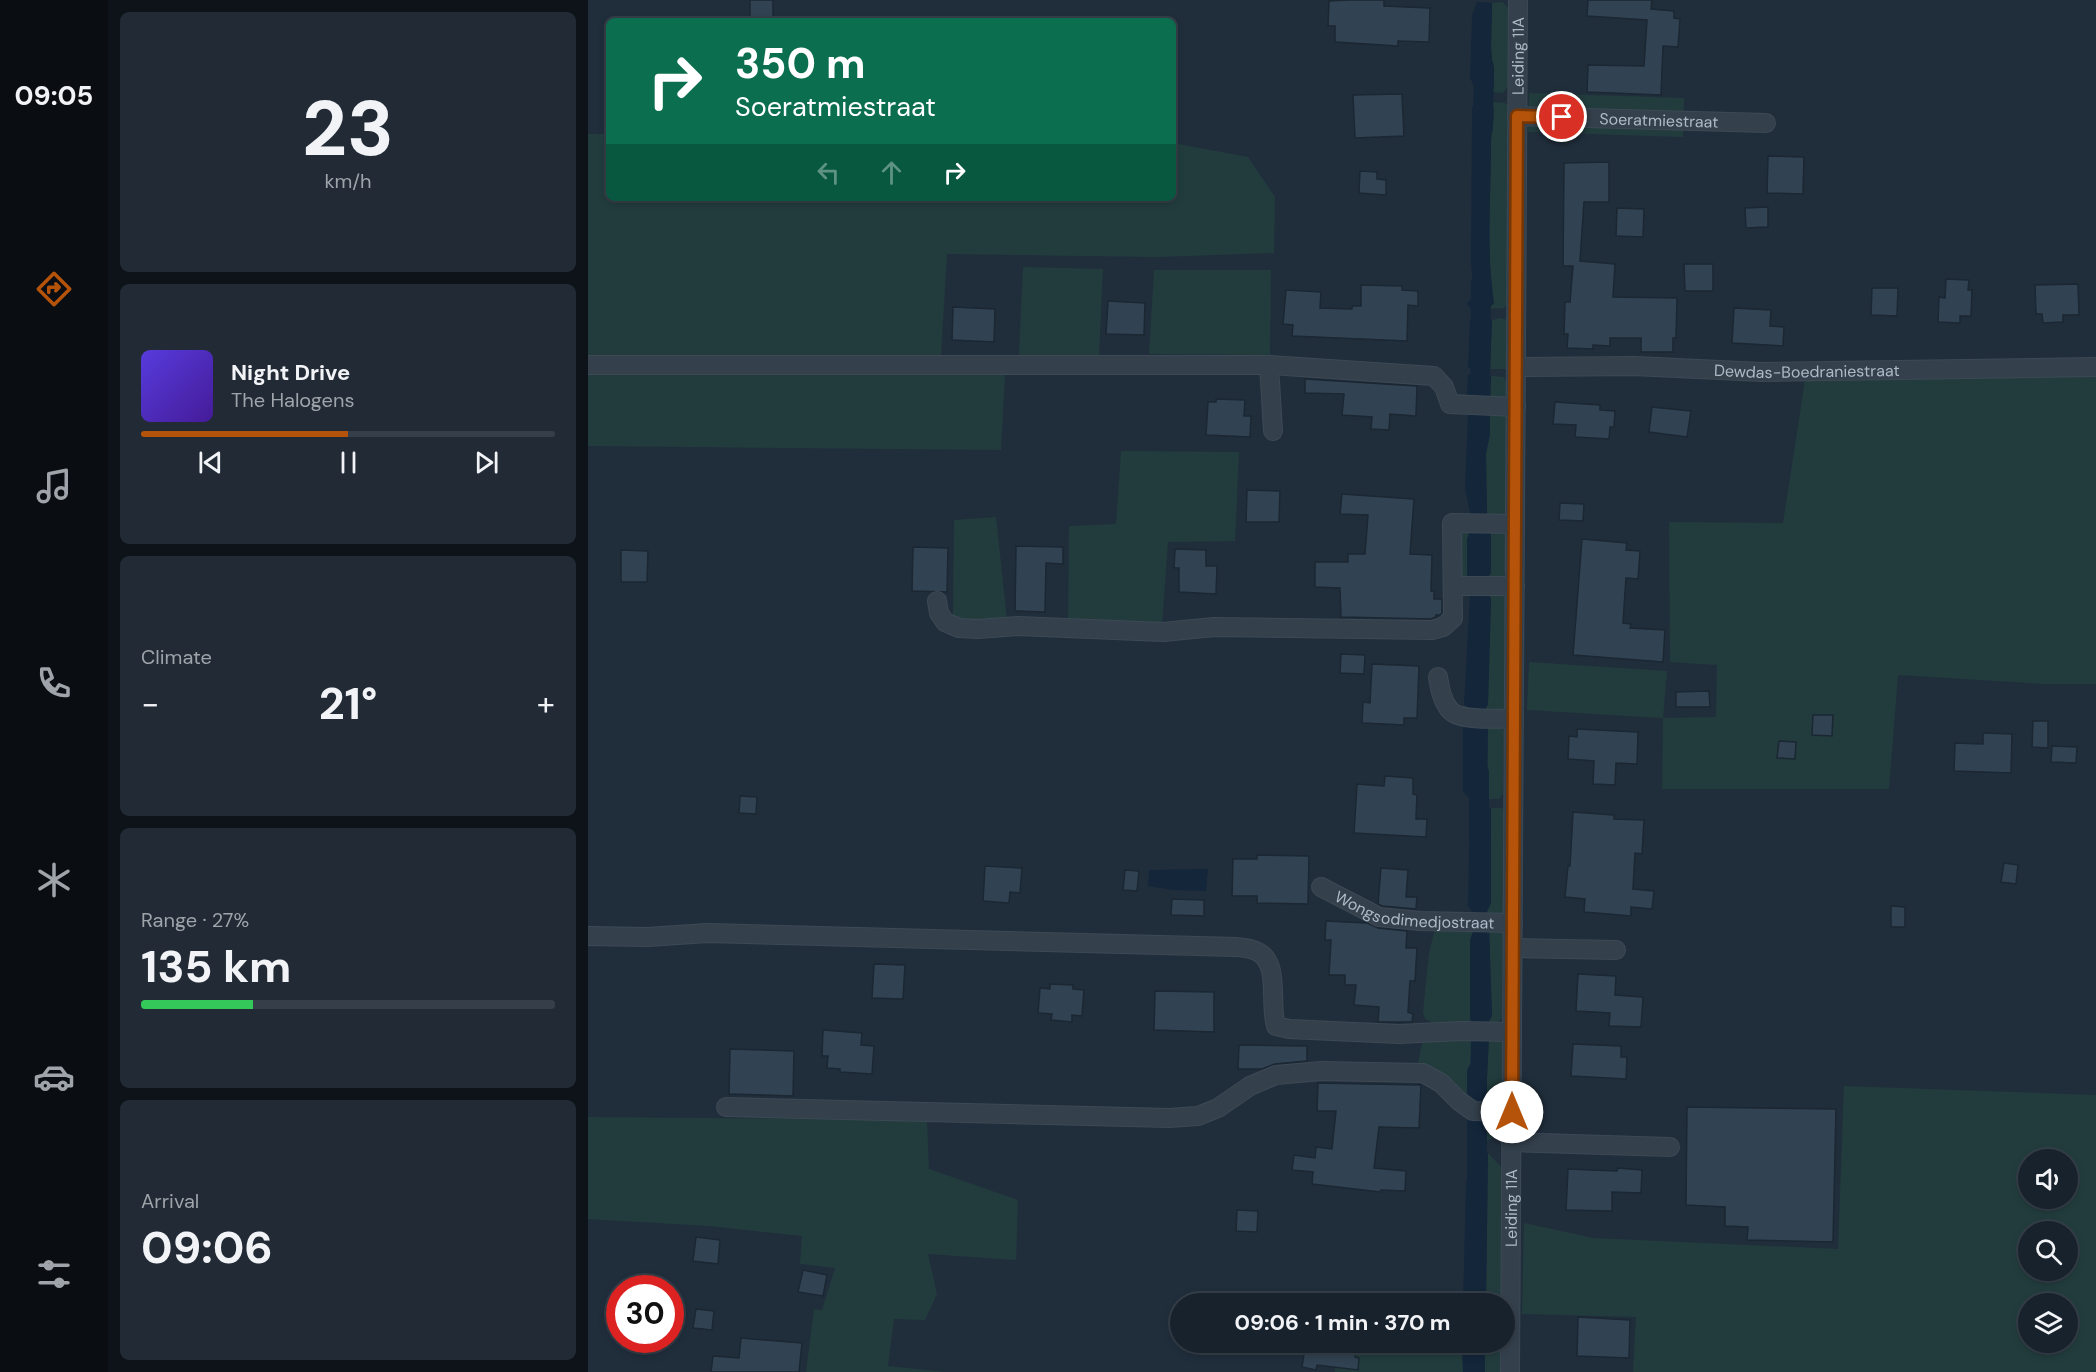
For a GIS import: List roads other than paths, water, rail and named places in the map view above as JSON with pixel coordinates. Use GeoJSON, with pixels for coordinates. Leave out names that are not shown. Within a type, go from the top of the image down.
{"type":"FeatureCollection","features":[{"type":"Feature","properties":{"kind":"street","name":"Leiding 11A"},"geometry":{"type":"LineString","coordinates":[[1510,1372],[1512,1112],[1509,1032],[1513,948],[1514,719],[1508,524],[1509,406],[1516,368],[1518,0]]}},
{"type":"Feature","properties":{"kind":"street","name":"Soeratmiestraat"},"geometry":{"type":"LineString","coordinates":[[1517,116],[1766,123]]}},
{"type":"Feature","properties":{"kind":"street"},"geometry":{"type":"LineString","coordinates":[[588,365],[1269,365],[1434,376],[1444,387],[1450,404],[1509,406]]}},
{"type":"Feature","properties":{"kind":"street"},"geometry":{"type":"LineString","coordinates":[[1269,365],[1273,430]]}},
{"type":"Feature","properties":{"kind":"street","name":"Dewdas-Boedraniestraat"},"geometry":{"type":"LineString","coordinates":[[1516,368],[1634,366],[1773,372],[2096,367]]}},
{"type":"Feature","properties":{"kind":"street"},"geometry":{"type":"LineString","coordinates":[[937,601],[939,613],[945,622],[959,628],[1018,626],[1163,632],[1214,627],[1432,630],[1443,627],[1453,618],[1462,586],[1452,523],[1508,524]]}},
{"type":"Feature","properties":{"kind":"street"},"geometry":{"type":"LineString","coordinates":[[1462,586],[1510,586]]}},
{"type":"Feature","properties":{"kind":"street"},"geometry":{"type":"LineString","coordinates":[[1438,678],[1442,695],[1450,711],[1461,717],[1514,719]]}},
{"type":"Feature","properties":{"kind":"street","name":"Wongsodimedjostraat"},"geometry":{"type":"LineString","coordinates":[[1321,886],[1379,917],[1513,922]]}},
{"type":"Feature","properties":{"kind":"street"},"geometry":{"type":"LineString","coordinates":[[588,936],[648,937],[707,933],[1237,947],[1257,951],[1268,960],[1273,977],[1273,1015],[1276,1026],[1289,1029],[1399,1034],[1509,1032]]}},
{"type":"Feature","properties":{"kind":"street"},"geometry":{"type":"LineString","coordinates":[[1513,948],[1616,950]]}},
{"type":"Feature","properties":{"kind":"street"},"geometry":{"type":"LineString","coordinates":[[726,1107],[1169,1119],[1198,1116],[1218,1108],[1250,1086],[1276,1075],[1321,1071],[1423,1072],[1441,1083],[1473,1111],[1512,1112]]}},
{"type":"Feature","properties":{"kind":"street"},"geometry":{"type":"LineString","coordinates":[[1511,1142],[1670,1147]]}},
{"type":"Feature","properties":{"kind":"water"},"geometry":{"type":"Polygon","coordinates":[[[1477,2],[1492,3],[1491,48],[1494,82],[1492,92],[1477,92],[1470,78],[1472,16],[1477,2]]]}},
{"type":"Feature","properties":{"kind":"water"},"geometry":{"type":"Polygon","coordinates":[[[1477,102],[1492,102],[1494,112],[1491,144],[1490,244],[1494,303],[1488,309],[1471,309],[1467,303],[1474,296],[1471,262],[1472,107],[1477,102]]]}},
{"type":"Feature","properties":{"kind":"water"},"geometry":{"type":"Polygon","coordinates":[[[1485,318],[1492,320],[1490,369],[1468,368],[1470,320],[1485,318]]]}},
{"type":"Feature","properties":{"kind":"water"},"geometry":{"type":"Polygon","coordinates":[[[1468,375],[1491,376],[1490,400],[1470,399],[1467,395],[1468,375]]]}},
{"type":"Feature","properties":{"kind":"water"},"geometry":{"type":"Polygon","coordinates":[[[1470,408],[1490,410],[1490,434],[1486,454],[1487,518],[1471,517],[1465,488],[1470,408]]]}},
{"type":"Feature","properties":{"kind":"water"},"geometry":{"type":"Polygon","coordinates":[[[1471,528],[1491,529],[1491,573],[1485,581],[1472,581],[1467,575],[1467,539],[1471,528]]]}},
{"type":"Feature","properties":{"kind":"water"},"geometry":{"type":"Polygon","coordinates":[[[1474,591],[1488,592],[1491,599],[1488,704],[1484,713],[1469,711],[1464,704],[1470,596],[1474,591]]]}},
{"type":"Feature","properties":{"kind":"water"},"geometry":{"type":"Polygon","coordinates":[[[1488,723],[1487,799],[1469,798],[1463,792],[1463,725],[1488,723]]]}},
{"type":"Feature","properties":{"kind":"water"},"geometry":{"type":"Polygon","coordinates":[[[1470,807],[1491,808],[1491,903],[1485,916],[1474,915],[1468,906],[1470,807]]]}},
{"type":"Feature","properties":{"kind":"water"},"geometry":{"type":"Polygon","coordinates":[[[1208,869],[1206,891],[1173,890],[1148,886],[1149,870],[1208,869]]]}},
{"type":"Feature","properties":{"kind":"water"},"geometry":{"type":"Polygon","coordinates":[[[1475,926],[1489,926],[1492,1016],[1486,1026],[1472,1025],[1470,1018],[1470,940],[1475,926]]]}},
{"type":"Feature","properties":{"kind":"water"},"geometry":{"type":"Polygon","coordinates":[[[1471,1035],[1489,1036],[1486,1099],[1470,1098],[1471,1035]]]}},
{"type":"Feature","properties":{"kind":"water"},"geometry":{"type":"Polygon","coordinates":[[[1472,1151],[1488,1153],[1486,1293],[1463,1293],[1466,1184],[1472,1151]]]}},
{"type":"Feature","properties":{"kind":"water"},"geometry":{"type":"Polygon","coordinates":[[[1462,1353],[1485,1353],[1485,1372],[1463,1372],[1462,1353]]]}},
{"type":"Feature","properties":{"kind":"waterway"},"geometry":{"type":"LineString","coordinates":[[1483,128],[1484,67]]}},
{"type":"Feature","properties":{"kind":"waterway"},"geometry":{"type":"LineString","coordinates":[[1480,401],[1481,283]]}},
{"type":"Feature","properties":{"kind":"waterway"},"geometry":{"type":"LineString","coordinates":[[1479,772],[1479,833]]}},
{"type":"Feature","properties":{"kind":"waterway"},"geometry":{"type":"LineString","coordinates":[[1477,1072],[1477,1178]]}}]}
